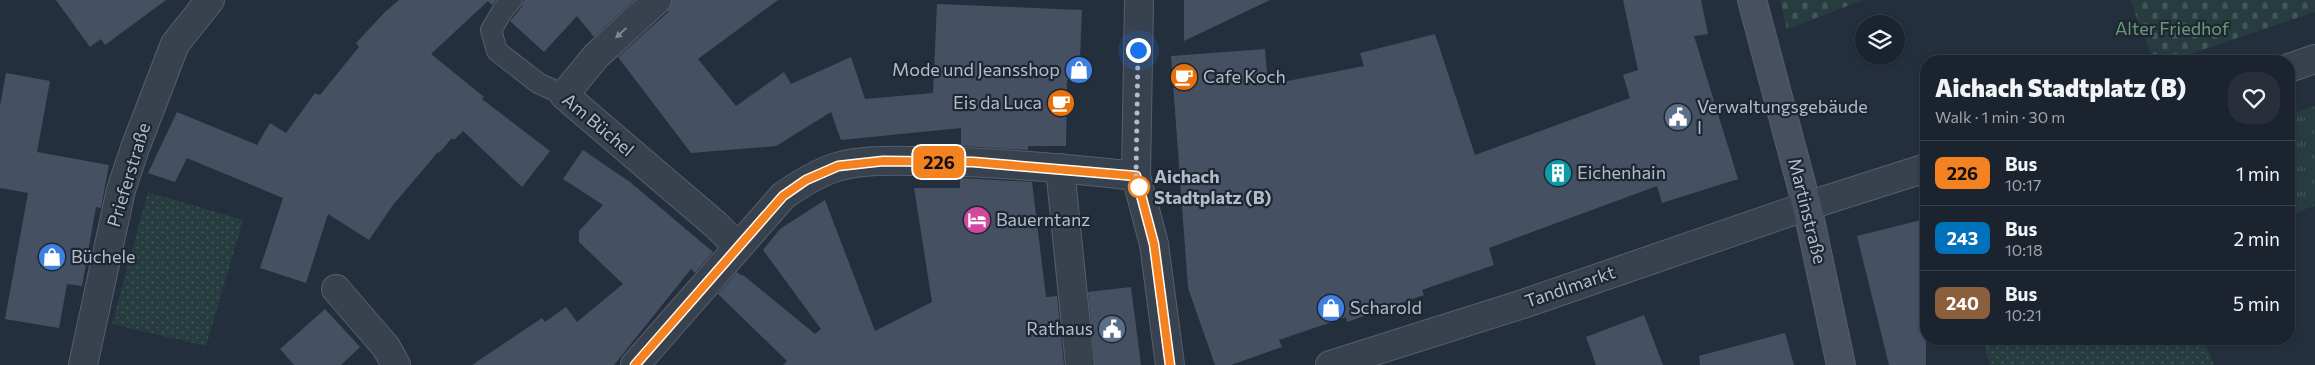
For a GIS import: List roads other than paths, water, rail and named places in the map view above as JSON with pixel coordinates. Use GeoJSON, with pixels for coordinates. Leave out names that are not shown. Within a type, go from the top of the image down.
{"type":"FeatureCollection","features":[{"type":"Feature","properties":{"kind":"main road","name":"Martinstraße"},"geometry":{"type":"LineString","coordinates":[[1752,0],[1808,206],[1842,365]]}},
{"type":"Feature","properties":{"kind":"street","name":"Prieferstraße"},"geometry":{"type":"LineString","coordinates":[[83,365],[121,190],[135,148],[175,44],[210,0]]}},
{"type":"Feature","properties":{"kind":"street"},"geometry":{"type":"LineString","coordinates":[[564,95],[596,56],[657,0]]}},
{"type":"Feature","properties":{"kind":"street"},"geometry":{"type":"LineString","coordinates":[[1139,0],[1136,176],[1154,244],[1170,365]]}},
{"type":"Feature","properties":{"kind":"street"},"geometry":{"type":"LineString","coordinates":[[2295,66],[2315,59]]}},
{"type":"Feature","properties":{"kind":"street","name":"Am Büchel"},"geometry":{"type":"LineString","coordinates":[[564,95],[716,225],[738,247]]}},
{"type":"Feature","properties":{"kind":"street"},"geometry":{"type":"LineString","coordinates":[[635,365],[783,196],[806,180],[838,166],[883,161],[973,162],[1136,176]]}},
{"type":"Feature","properties":{"kind":"street"},"geometry":{"type":"LineString","coordinates":[[1060,168],[1080,365]]}},
{"type":"Feature","properties":{"kind":"street","name":"Tandlmarkt"},"geometry":{"type":"LineString","coordinates":[[1330,365],[1523,304],[1808,206],[1920,170]]}},
{"type":"Feature","properties":{"kind":"street"},"geometry":{"type":"LineString","coordinates":[[336,290],[386,347],[396,365]]}},
{"type":"Feature","properties":{"kind":"lane","name":"Am Büchel"},"geometry":{"type":"LineString","coordinates":[[512,0],[503,10],[491,30],[497,51],[538,83],[564,95]]}},
{"type":"Feature","properties":{"kind":"place","name":"Mode und Jeansshop"},"geometry":{"type":"Point","coordinates":[1079,70]}},
{"type":"Feature","properties":{"kind":"place","name":"Cafe Koch"},"geometry":{"type":"Point","coordinates":[1184,77]}},
{"type":"Feature","properties":{"kind":"place","name":"Eis da Luca"},"geometry":{"type":"Point","coordinates":[1061,103]}},
{"type":"Feature","properties":{"kind":"place","name":"Verwaltungsgebäude I"},"geometry":{"type":"Point","coordinates":[1678,117]}},
{"type":"Feature","properties":{"kind":"place","name":"Eichenhain"},"geometry":{"type":"Point","coordinates":[1558,173]}},
{"type":"Feature","properties":{"kind":"place","name":"Aichach Stadtplatz (B)"},"geometry":{"type":"Point","coordinates":[1139,187]}},
{"type":"Feature","properties":{"kind":"place","name":"Bauerntanz"},"geometry":{"type":"Point","coordinates":[977,220]}},
{"type":"Feature","properties":{"kind":"place","name":"Büchele"},"geometry":{"type":"Point","coordinates":[52,257]}},
{"type":"Feature","properties":{"kind":"place","name":"Scharold"},"geometry":{"type":"Point","coordinates":[1331,308]}},
{"type":"Feature","properties":{"kind":"place","name":"Rathaus"},"geometry":{"type":"Point","coordinates":[1112,329]}},
{"type":"Feature","properties":{"kind":"park label","name":"Alter Friedhof"},"geometry":{"type":"Point","coordinates":[2172,29]}}]}
